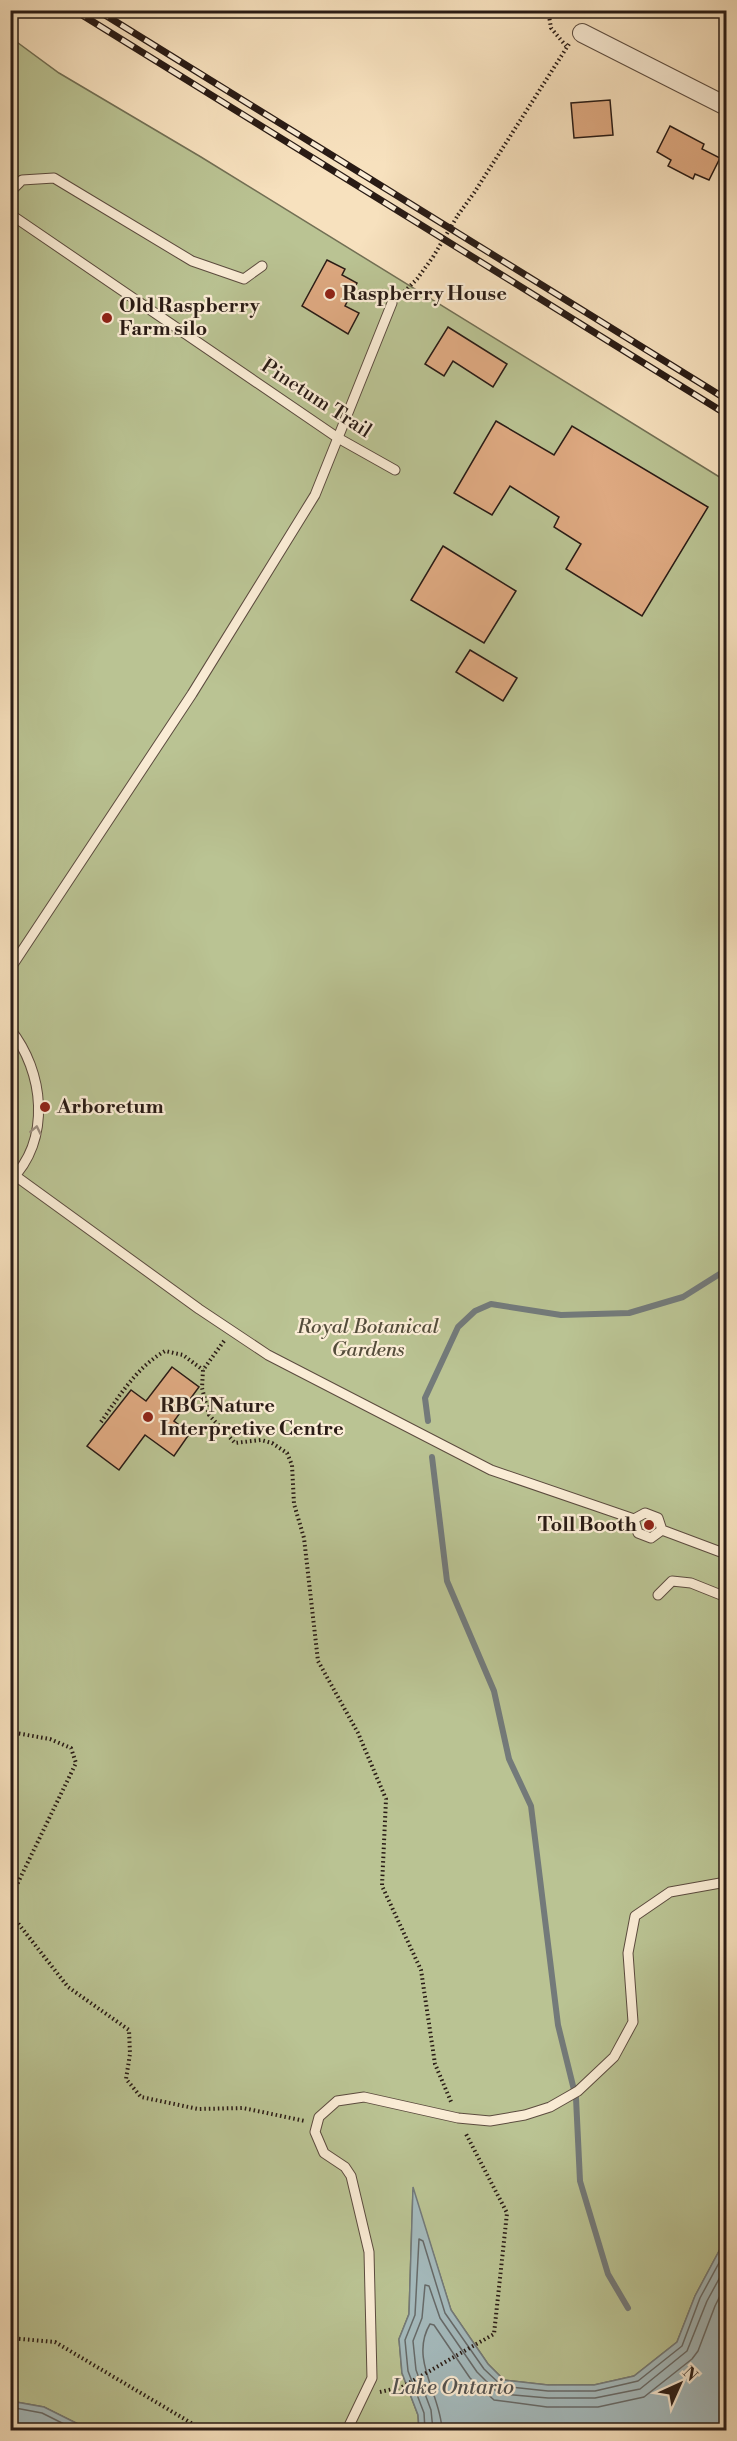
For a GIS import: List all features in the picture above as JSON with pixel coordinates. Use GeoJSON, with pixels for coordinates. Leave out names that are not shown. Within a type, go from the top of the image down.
{"type":"FeatureCollection","features":[{"type":"Feature","properties":{"kind":"street"},"geometry":{"type":"LineString","coordinates":[[582,33],[726,106]]}},
{"type":"Feature","properties":{"kind":"lane"},"geometry":{"type":"LineString","coordinates":[[10,192],[22,180],[54,178],[192,261],[244,279],[262,266]]}},
{"type":"Feature","properties":{"kind":"lane","name":"Pinetum Trail"},"geometry":{"type":"LineString","coordinates":[[10,214],[338,438],[395,470]]}},
{"type":"Feature","properties":{"kind":"lane"},"geometry":{"type":"LineString","coordinates":[[10,969],[185,703],[315,495],[392,303]]}},
{"type":"Feature","properties":{"kind":"lane"},"geometry":{"type":"LineString","coordinates":[[10,1029],[25,1050],[31,1064],[39,1107],[35,1137],[24,1164],[12,1176],[268,1355],[492,1470],[634,1519],[645,1513],[658,1518],[662,1530]]}},
{"type":"Feature","properties":{"kind":"lane"},"geometry":{"type":"LineString","coordinates":[[634,1519],[638,1533],[651,1538],[662,1530]]}},
{"type":"Feature","properties":{"kind":"lane"},"geometry":{"type":"LineString","coordinates":[[662,1530],[726,1554]]}},
{"type":"Feature","properties":{"kind":"lane"},"geometry":{"type":"LineString","coordinates":[[658,1596],[672,1581],[691,1583],[726,1597]]}},
{"type":"Feature","properties":{"kind":"lane"},"geometry":{"type":"LineString","coordinates":[[347,2430],[372,2378],[369,2253],[351,2176],[345,2167],[324,2153],[315,2132],[319,2117],[337,2102],[364,2097],[458,2118],[490,2121],[525,2115],[578,2091],[614,2056],[633,2022],[628,1953],[635,1916],[669,1892],[726,1882]]}},
{"type":"Feature","properties":{"kind":"path"},"geometry":{"type":"LineString","coordinates":[[548,10],[551,28],[566,46]]}},
{"type":"Feature","properties":{"kind":"path"},"geometry":{"type":"LineString","coordinates":[[392,303],[417,279],[433,257],[566,46],[582,33]]}},
{"type":"Feature","properties":{"kind":"path"},"geometry":{"type":"LineString","coordinates":[[232,1330],[203,1370],[202,1388],[209,1415],[235,1443],[261,1440],[272,1443],[287,1453],[292,1465],[294,1503],[304,1538],[318,1661],[358,1733],[386,1799],[382,1886],[421,1970],[435,2064],[458,2118],[507,2213],[494,2334],[402,2387]]}},
{"type":"Feature","properties":{"kind":"path"},"geometry":{"type":"LineString","coordinates":[[101,1422],[137,1372],[152,1358],[165,1351],[183,1355],[203,1370]]}},
{"type":"Feature","properties":{"kind":"path"},"geometry":{"type":"LineString","coordinates":[[10,1732],[50,1739],[71,1748],[76,1763],[10,1899]]}},
{"type":"Feature","properties":{"kind":"path"},"geometry":{"type":"LineString","coordinates":[[10,1913],[68,1987],[129,2030],[130,2054],[126,2079],[141,2097],[198,2109],[243,2108],[317,2124]]}},
{"type":"Feature","properties":{"kind":"path"},"geometry":{"type":"LineString","coordinates":[[10,2338],[55,2342],[203,2430]]}},
{"type":"Feature","properties":{"kind":"green space","name":"Royal Botanical Gardens"},"geometry":{"type":"Polygon","coordinates":[[[10,37],[59,73],[201,157],[726,481],[726,2238],[695,2296],[677,2342],[634,2376],[594,2385],[548,2385],[504,2380],[488,2364],[451,2310],[413,2190],[409,2314],[399,2339],[402,2373],[418,2415],[419,2430],[90,2430],[44,2407],[11,2401],[10,37]]]}},
{"type":"Feature","properties":{"kind":"water","name":"Lake Ontario"},"geometry":{"type":"Polygon","coordinates":[[[413,2187],[451,2310],[488,2364],[504,2380],[548,2385],[594,2385],[634,2376],[677,2342],[695,2296],[726,2238],[726,2430],[419,2430],[418,2415],[402,2373],[399,2339],[409,2314],[413,2187]]]}},
{"type":"Feature","properties":{"kind":"water"},"geometry":{"type":"Polygon","coordinates":[[[10,2401],[44,2407],[90,2430],[11,2430],[10,2401]]]}},
{"type":"Feature","properties":{"kind":"building"},"geometry":{"type":"Polygon","coordinates":[[[610,100],[613,135],[574,138],[571,103],[610,100]]]}},
{"type":"Feature","properties":{"kind":"building"},"geometry":{"type":"Polygon","coordinates":[[[670,126],[704,144],[702,149],[720,158],[709,180],[695,174],[693,179],[668,166],[671,160],[657,152],[670,126]]]}},
{"type":"Feature","properties":{"kind":"building","name":"Raspberry House"},"geometry":{"type":"Polygon","coordinates":[[[327,260],[345,269],[342,275],[357,283],[345,306],[359,313],[348,334],[302,306],[327,260]]]}},
{"type":"Feature","properties":{"kind":"building"},"geometry":{"type":"Polygon","coordinates":[[[448,327],[507,364],[493,387],[453,361],[444,376],[425,364],[448,327]]]}},
{"type":"Feature","properties":{"kind":"building"},"geometry":{"type":"Polygon","coordinates":[[[496,421],[554,455],[572,426],[708,507],[642,616],[566,569],[581,544],[554,527],[559,517],[510,486],[492,515],[454,493],[496,421]]]}},
{"type":"Feature","properties":{"kind":"building"},"geometry":{"type":"Polygon","coordinates":[[[443,546],[516,591],[484,643],[411,600],[443,546]]]}},
{"type":"Feature","properties":{"kind":"building"},"geometry":{"type":"Polygon","coordinates":[[[470,650],[517,678],[503,701],[456,672],[470,650]]]}},
{"type":"Feature","properties":{"kind":"building","name":"RBG Nature Interpretive Centre"},"geometry":{"type":"Polygon","coordinates":[[[172,1367],[199,1387],[174,1421],[190,1433],[174,1456],[145,1435],[119,1470],[87,1446],[131,1390],[146,1401],[172,1367]]]}},
{"type":"Feature","properties":{"kind":"waterway"},"geometry":{"type":"LineString","coordinates":[[428,1421],[425,1398],[458,1327],[475,1311],[491,1304],[561,1315],[629,1313],[683,1297],[726,1270]]}},
{"type":"Feature","properties":{"kind":"waterway"},"geometry":{"type":"LineString","coordinates":[[432,1457],[447,1581],[494,1691],[509,1759],[531,1806],[558,2025],[576,2098],[580,2181],[608,2274],[628,2308]]}},
{"type":"Feature","properties":{"kind":"railway"},"geometry":{"type":"LineString","coordinates":[[74,10],[726,414]]}},
{"type":"Feature","properties":{"kind":"railway"},"geometry":{"type":"LineString","coordinates":[[97,10],[726,399]]}},
{"type":"Feature","properties":{"kind":"place","name":"Raspberry House"},"geometry":{"type":"Point","coordinates":[330,294]}},
{"type":"Feature","properties":{"kind":"place","name":"Old Raspberry Farm silo"},"geometry":{"type":"Point","coordinates":[107,318]}},
{"type":"Feature","properties":{"kind":"place","name":"Arboretum"},"geometry":{"type":"Point","coordinates":[45,1107]}},
{"type":"Feature","properties":{"kind":"place","name":"RBG Nature Interpretive Centre"},"geometry":{"type":"Point","coordinates":[148,1417]}},
{"type":"Feature","properties":{"kind":"place","name":"Toll Booth"},"geometry":{"type":"Point","coordinates":[649,1525]}}]}
